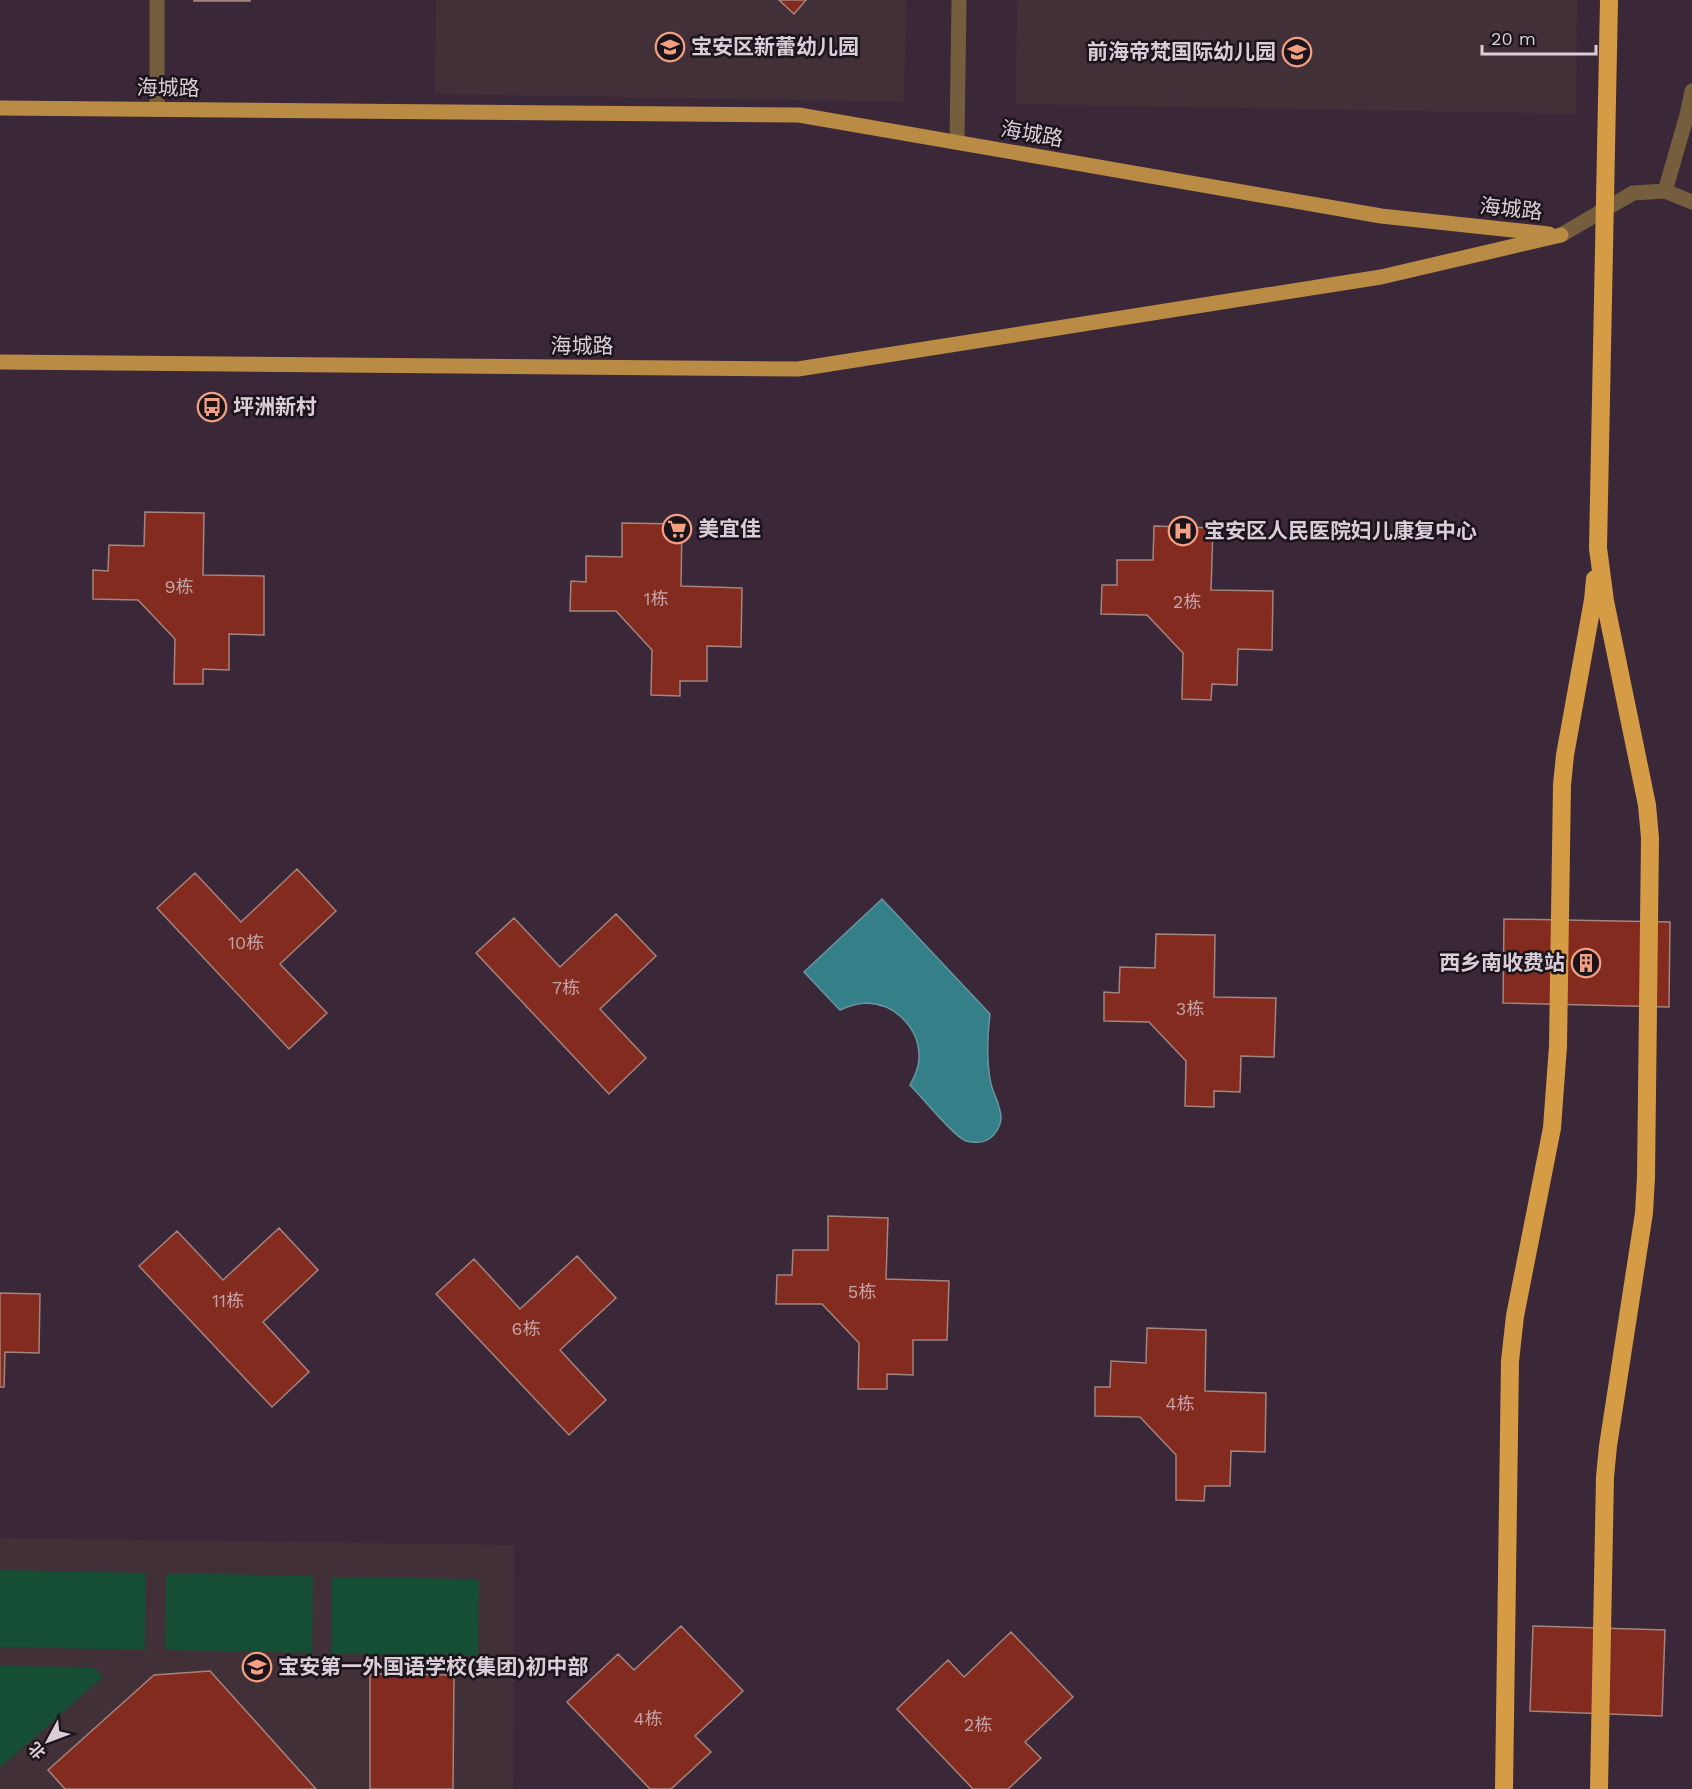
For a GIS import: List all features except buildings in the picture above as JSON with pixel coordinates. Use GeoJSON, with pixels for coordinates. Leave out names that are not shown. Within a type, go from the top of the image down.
{"type":"FeatureCollection","features":[{"type":"Feature","properties":{"kind":"highway"},"geometry":{"type":"LineString","coordinates":[[1504,1789],[1510,1361],[1515,1316],[1552,1128],[1558,1046],[1562,784],[1565,755],[1593,600],[1598,548],[1609,0]]}},
{"type":"Feature","properties":{"kind":"highway"},"geometry":{"type":"LineString","coordinates":[[1598,548],[1605,602],[1647,805],[1650,838],[1646,1177],[1644,1213],[1606,1467],[1599,1789]]}},
{"type":"Feature","properties":{"kind":"main road","name":"海城路"},"geometry":{"type":"LineString","coordinates":[[0,108],[799,115],[1381,216],[1561,235]]}},
{"type":"Feature","properties":{"kind":"main road","name":"海城路"},"geometry":{"type":"LineString","coordinates":[[0,362],[798,369],[1381,278],[1561,235]]}},
{"type":"Feature","properties":{"kind":"street"},"geometry":{"type":"LineString","coordinates":[[157,109],[158,0]]}},
{"type":"Feature","properties":{"kind":"street"},"geometry":{"type":"LineString","coordinates":[[957,142],[959,0]]}},
{"type":"Feature","properties":{"kind":"street"},"geometry":{"type":"LineString","coordinates":[[1665,191],[1692,91]]}},
{"type":"Feature","properties":{"kind":"street"},"geometry":{"type":"LineString","coordinates":[[1561,235],[1633,193],[1665,191],[1692,202]]}},
{"type":"Feature","properties":{"kind":"shaded area","name":"宝安区新蕾幼儿园"},"geometry":{"type":"Polygon","coordinates":[[[436,0],[906,0],[904,102],[435,94],[436,0]]]}},
{"type":"Feature","properties":{"kind":"shaded area","name":"前海帝梵国际幼儿园"},"geometry":{"type":"Polygon","coordinates":[[[1017,0],[1577,0],[1576,114],[1016,104],[1017,0]]]}},
{"type":"Feature","properties":{"kind":"shaded area","name":"宝安第一外国语学校(集团)初中部"},"geometry":{"type":"Polygon","coordinates":[[[0,1538],[514,1545],[513,1789],[0,1789],[0,1538]]]}},
{"type":"Feature","properties":{"kind":"green space"},"geometry":{"type":"Polygon","coordinates":[[[0,1570],[146,1573],[145,1650],[0,1647],[0,1570]]]}},
{"type":"Feature","properties":{"kind":"green space"},"geometry":{"type":"Polygon","coordinates":[[[166,1573],[313,1576],[312,1653],[165,1650],[166,1573]]]}},
{"type":"Feature","properties":{"kind":"green space"},"geometry":{"type":"Polygon","coordinates":[[[332,1577],[479,1579],[478,1656],[331,1654],[332,1577]]]}},
{"type":"Feature","properties":{"kind":"green space"},"geometry":{"type":"Polygon","coordinates":[[[0,1666],[93,1667],[103,1677],[0,1768],[0,1666]]]}},
{"type":"Feature","properties":{"kind":"water"},"geometry":{"type":"Polygon","coordinates":[[[882,899],[990,1014],[988,1066],[1001,1120],[995,1133],[987,1140],[972,1142],[960,1138],[910,1085],[918,1065],[918,1047],[911,1028],[904,1020],[888,1008],[878,1004],[860,1004],[840,1010],[804,972],[882,899]]]}},
{"type":"Feature","properties":{"kind":"place","name":"宝安区新蕾幼儿园"},"geometry":{"type":"Point","coordinates":[670,47]}},
{"type":"Feature","properties":{"kind":"place","name":"前海帝梵国际幼儿园"},"geometry":{"type":"Point","coordinates":[1297,52]}},
{"type":"Feature","properties":{"kind":"place","name":"坪洲新村"},"geometry":{"type":"Point","coordinates":[212,407]}},
{"type":"Feature","properties":{"kind":"place","name":"美宜佳"},"geometry":{"type":"Point","coordinates":[677,529]}},
{"type":"Feature","properties":{"kind":"place","name":"宝安区人民医院妇儿康复中心"},"geometry":{"type":"Point","coordinates":[1183,531]}},
{"type":"Feature","properties":{"kind":"place","name":"西乡南收费站"},"geometry":{"type":"Point","coordinates":[1586,963]}},
{"type":"Feature","properties":{"kind":"place","name":"宝安第一外国语学校(集团)初中部"},"geometry":{"type":"Point","coordinates":[257,1667]}}]}
